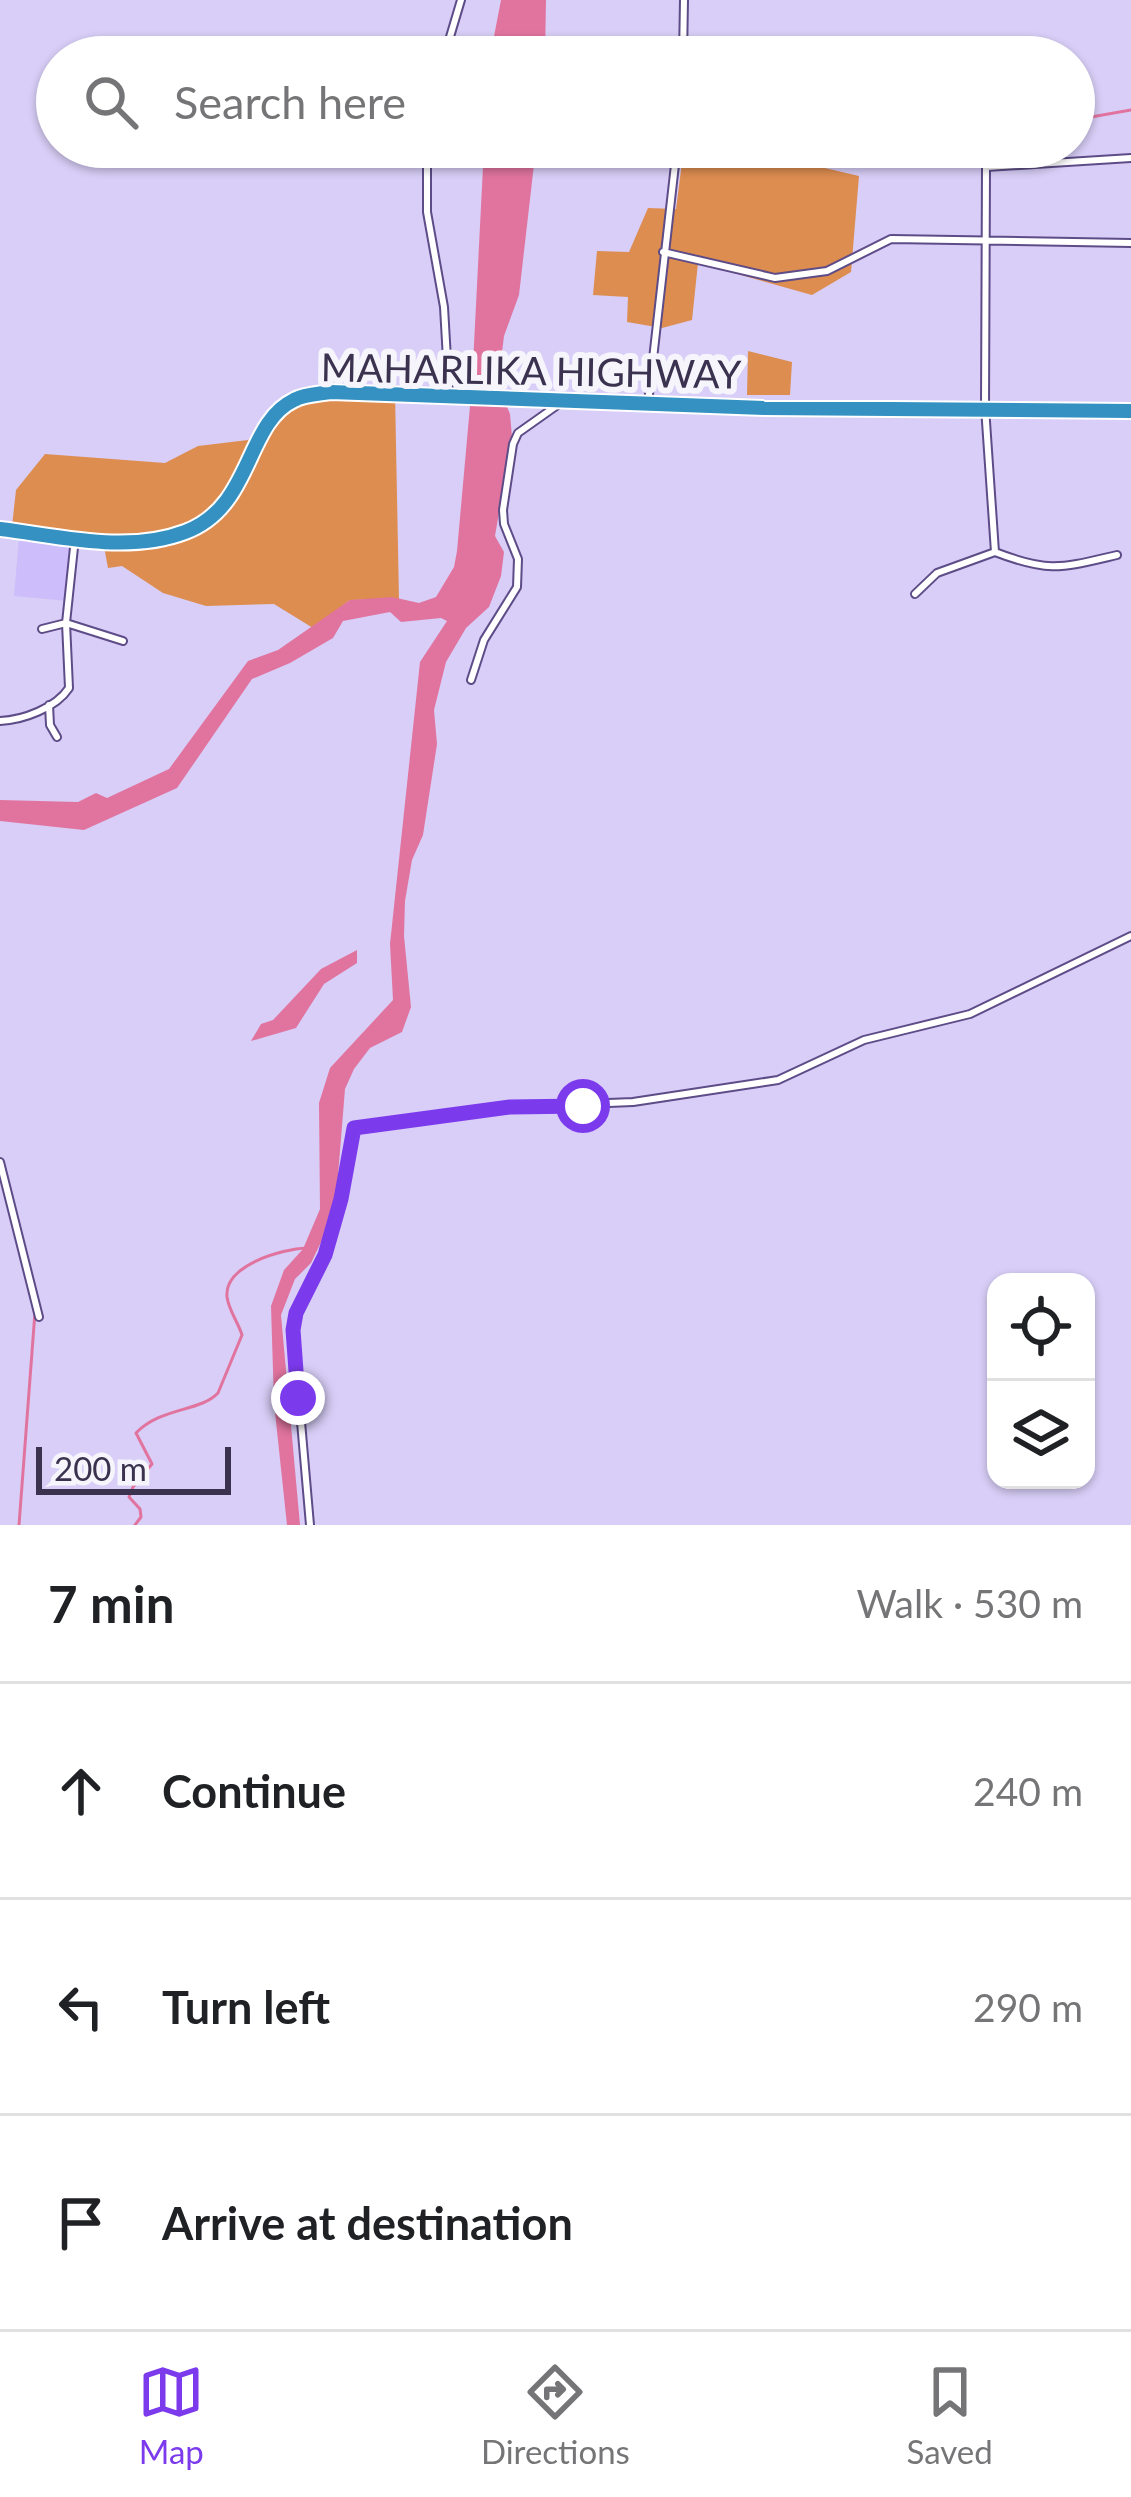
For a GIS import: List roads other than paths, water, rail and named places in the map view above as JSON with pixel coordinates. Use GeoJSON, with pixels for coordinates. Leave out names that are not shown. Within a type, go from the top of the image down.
{"type":"FeatureCollection","features":[{"type":"Feature","properties":{"kind":"highway","name":"MAHARLIKA HIGHWAY"},"geometry":{"type":"LineString","coordinates":[[0,529],[142,543],[185,532],[209,519],[248,469],[269,420],[295,399],[331,392],[764,408],[1131,411]]}},
{"type":"Feature","properties":{"kind":"street"},"geometry":{"type":"LineString","coordinates":[[450,36],[461,0]]}},
{"type":"Feature","properties":{"kind":"street"},"geometry":{"type":"LineString","coordinates":[[683,36],[684,0]]}},
{"type":"Feature","properties":{"kind":"street"},"geometry":{"type":"LineString","coordinates":[[1095,160],[1131,158]]}},
{"type":"Feature","properties":{"kind":"street"},"geometry":{"type":"LineString","coordinates":[[425,168],[430,238],[444,307],[449,394]]}},
{"type":"Feature","properties":{"kind":"street"},"geometry":{"type":"LineString","coordinates":[[648,403],[673,168]]}},
{"type":"Feature","properties":{"kind":"street"},"geometry":{"type":"LineString","coordinates":[[986,168],[985,407],[995,552]]}},
{"type":"Feature","properties":{"kind":"street"},"geometry":{"type":"LineString","coordinates":[[663,251],[775,278],[827,272],[891,239],[1131,243]]}},
{"type":"Feature","properties":{"kind":"street"},"geometry":{"type":"LineString","coordinates":[[470,680],[484,640],[517,586],[518,559],[502,510],[513,444],[532,422],[566,399]]}},
{"type":"Feature","properties":{"kind":"street"},"geometry":{"type":"LineString","coordinates":[[0,721],[15,720],[63,697],[70,681],[66,623],[74,538]]}},
{"type":"Feature","properties":{"kind":"street"},"geometry":{"type":"LineString","coordinates":[[916,594],[937,573],[995,552],[1036,568],[1117,555]]}},
{"type":"Feature","properties":{"kind":"street"},"geometry":{"type":"LineString","coordinates":[[42,629],[66,623],[124,640]]}},
{"type":"Feature","properties":{"kind":"street"},"geometry":{"type":"LineString","coordinates":[[49,705],[50,725],[57,736]]}},
{"type":"Feature","properties":{"kind":"street"},"geometry":{"type":"LineString","coordinates":[[310,1525],[293,1330],[330,1237],[354,1128],[510,1107],[633,1102],[778,1079],[878,1035],[970,1014],[1131,936]]}},
{"type":"Feature","properties":{"kind":"street"},"geometry":{"type":"LineString","coordinates":[[0,1162],[39,1317]]}},
{"type":"Feature","properties":{"kind":"waterway"},"geometry":{"type":"LineString","coordinates":[[1095,116],[1131,110]]}},
{"type":"Feature","properties":{"kind":"waterway"},"geometry":{"type":"LineString","coordinates":[[135,1525],[140,1509],[129,1497],[152,1464],[136,1433],[157,1418],[201,1404],[218,1393],[242,1335],[227,1297],[235,1276],[257,1261],[307,1248]]}},
{"type":"Feature","properties":{"kind":"waterway"},"geometry":{"type":"LineString","coordinates":[[19,1525],[35,1312]]}}]}
